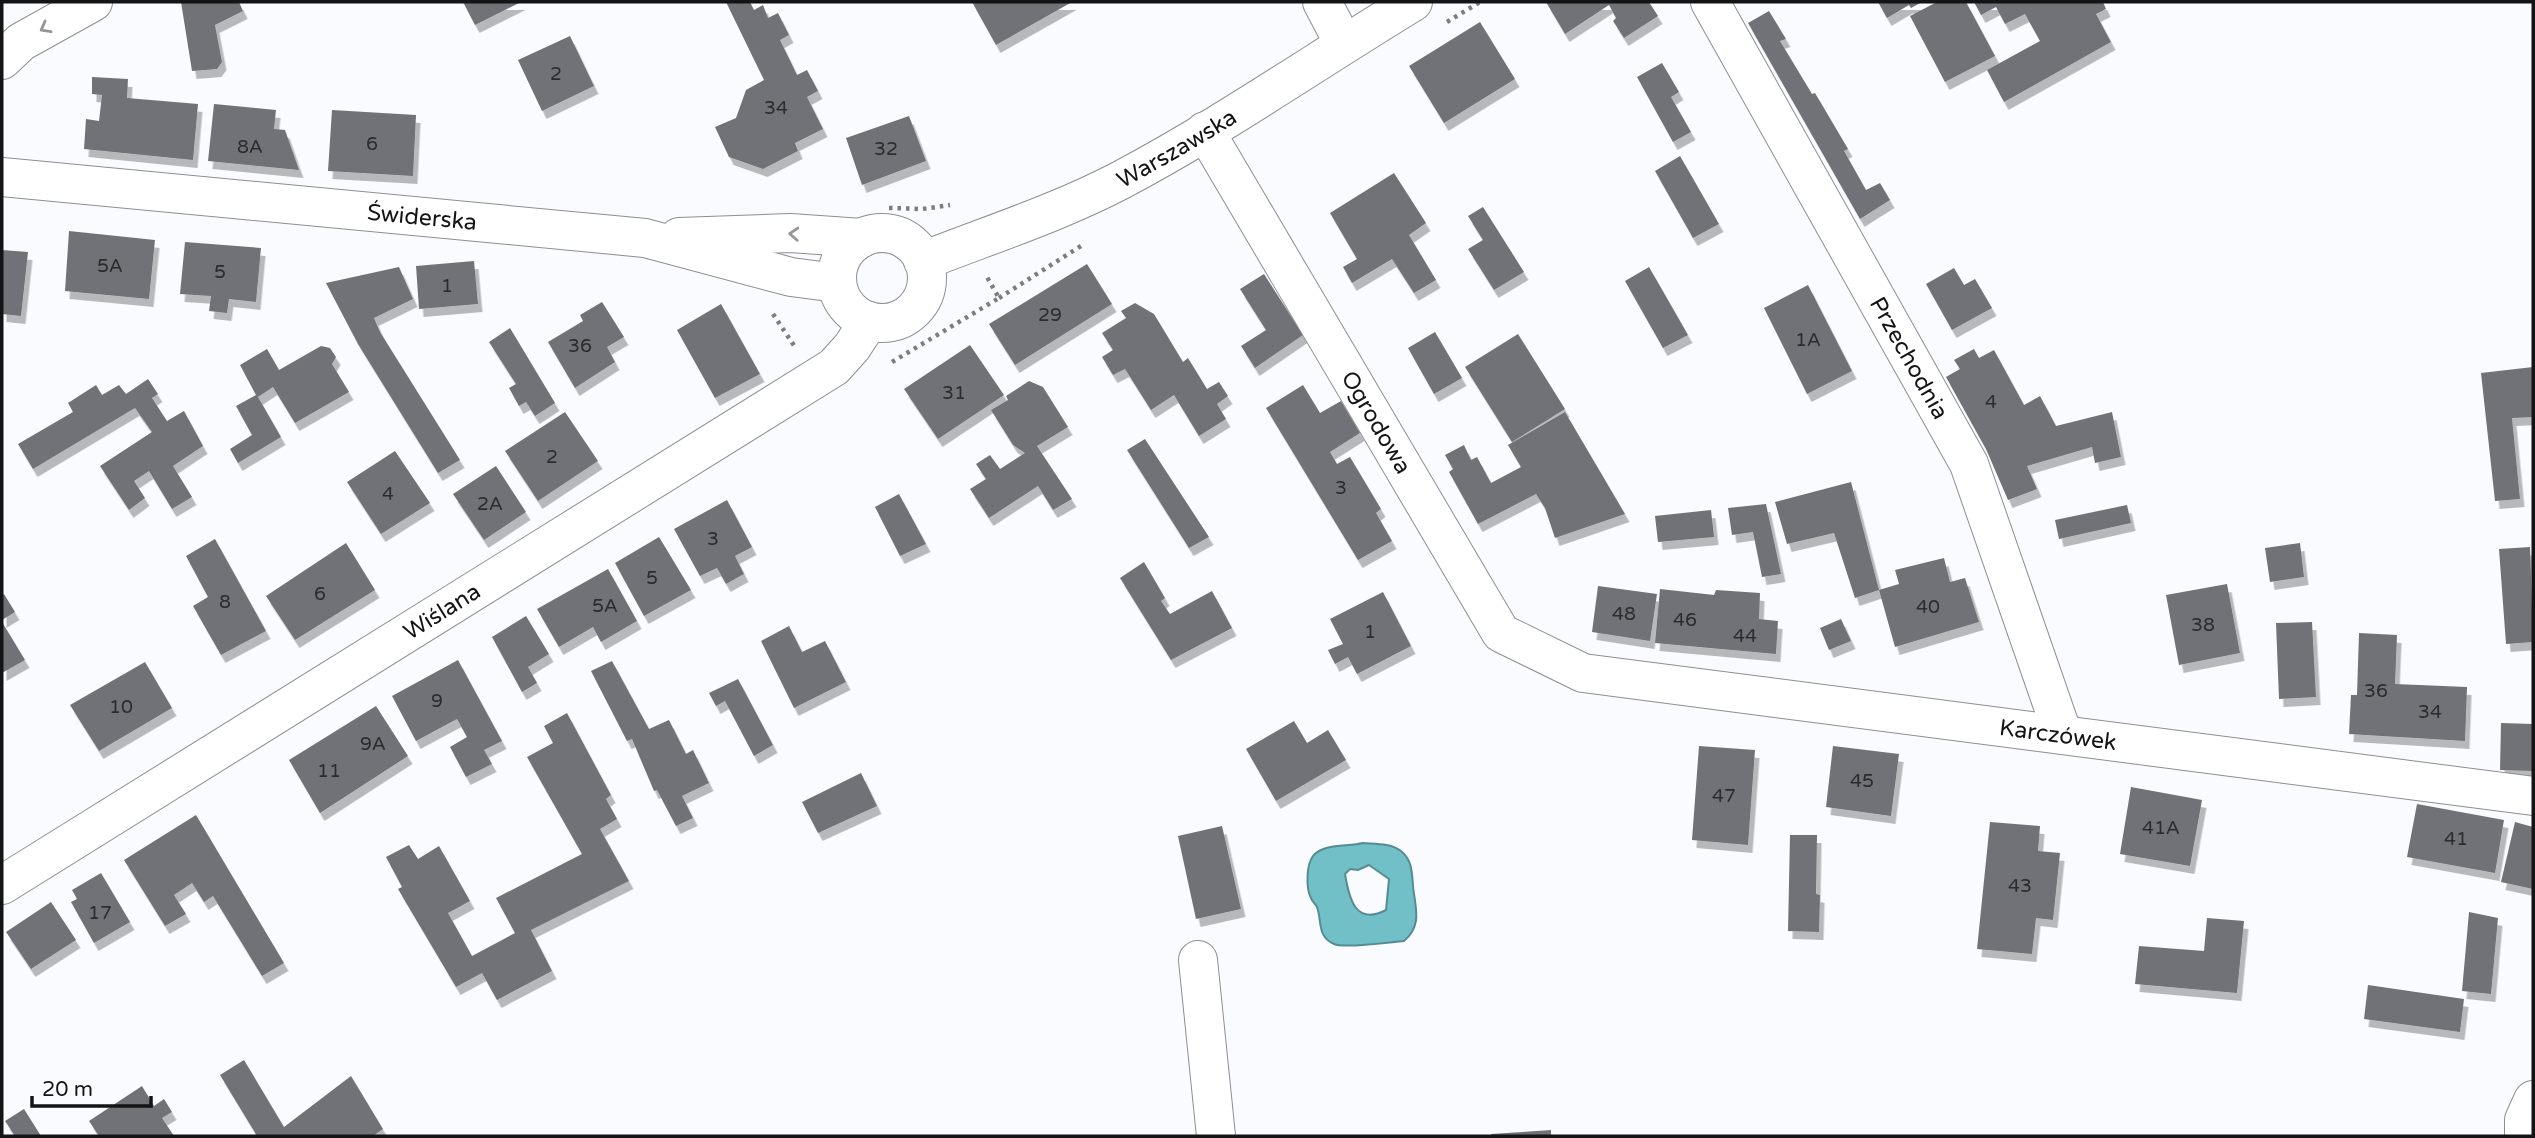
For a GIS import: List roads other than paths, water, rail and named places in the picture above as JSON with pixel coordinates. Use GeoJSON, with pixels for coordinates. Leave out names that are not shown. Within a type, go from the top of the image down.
{"type":"FeatureCollection","features":[{"type":"Feature","properties":{"kind":"street"},"geometry":{"type":"LineString","coordinates":[[2,60],[21,42],[93,2]]}},
{"type":"Feature","properties":{"kind":"street"},"geometry":{"type":"LineString","coordinates":[[1322,2],[1344,44]]}},
{"type":"Feature","properties":{"kind":"street","name":"Warszawska"},"geometry":{"type":"LineString","coordinates":[[923,261],[1071,204],[1122,179],[1205,131],[1413,2]]}},
{"type":"Feature","properties":{"kind":"street","name":"Przechodnia"},"geometry":{"type":"LineString","coordinates":[[1710,2],[1969,464],[2063,735]]}},
{"type":"Feature","properties":{"kind":"street","name":"Ogrodowa"},"geometry":{"type":"LineString","coordinates":[[1205,131],[1501,634],[1583,673]]}},
{"type":"Feature","properties":{"kind":"street","name":"Świderska"},"geometry":{"type":"LineString","coordinates":[[2,177],[645,238],[791,277],[837,283]]}},
{"type":"Feature","properties":{"kind":"street"},"geometry":{"type":"LineString","coordinates":[[645,238],[790,233],[862,238],[876,234],[897,236],[916,248],[927,277],[924,294],[915,308],[902,318],[886,323],[869,321],[857,316],[840,296],[837,283],[839,265],[848,249],[862,238]]}},
{"type":"Feature","properties":{"kind":"street","name":"Wiślana"},"geometry":{"type":"LineString","coordinates":[[2,885],[834,367],[852,347],[869,321]]}},
{"type":"Feature","properties":{"kind":"street","name":"Karczówek"},"geometry":{"type":"LineString","coordinates":[[1583,673],[2533,796]]}},
{"type":"Feature","properties":{"kind":"street"},"geometry":{"type":"LineString","coordinates":[[1198,960],[1216,1136]]}},
{"type":"Feature","properties":{"kind":"street"},"geometry":{"type":"LineString","coordinates":[[2524,1136],[2524,1120],[2533,1100]]}},
{"type":"Feature","properties":{"kind":"water"},"geometry":{"type":"Polygon","coordinates":[[[1363,843],[1393,847],[1401,851],[1409,862],[1416,922],[1404,941],[1340,945],[1329,941],[1322,933],[1317,907],[1308,889],[1311,860],[1323,849],[1363,843]],[[1369,865],[1358,870],[1350,869],[1345,874],[1355,907],[1367,914],[1386,910],[1389,879],[1369,865]]]}}]}
